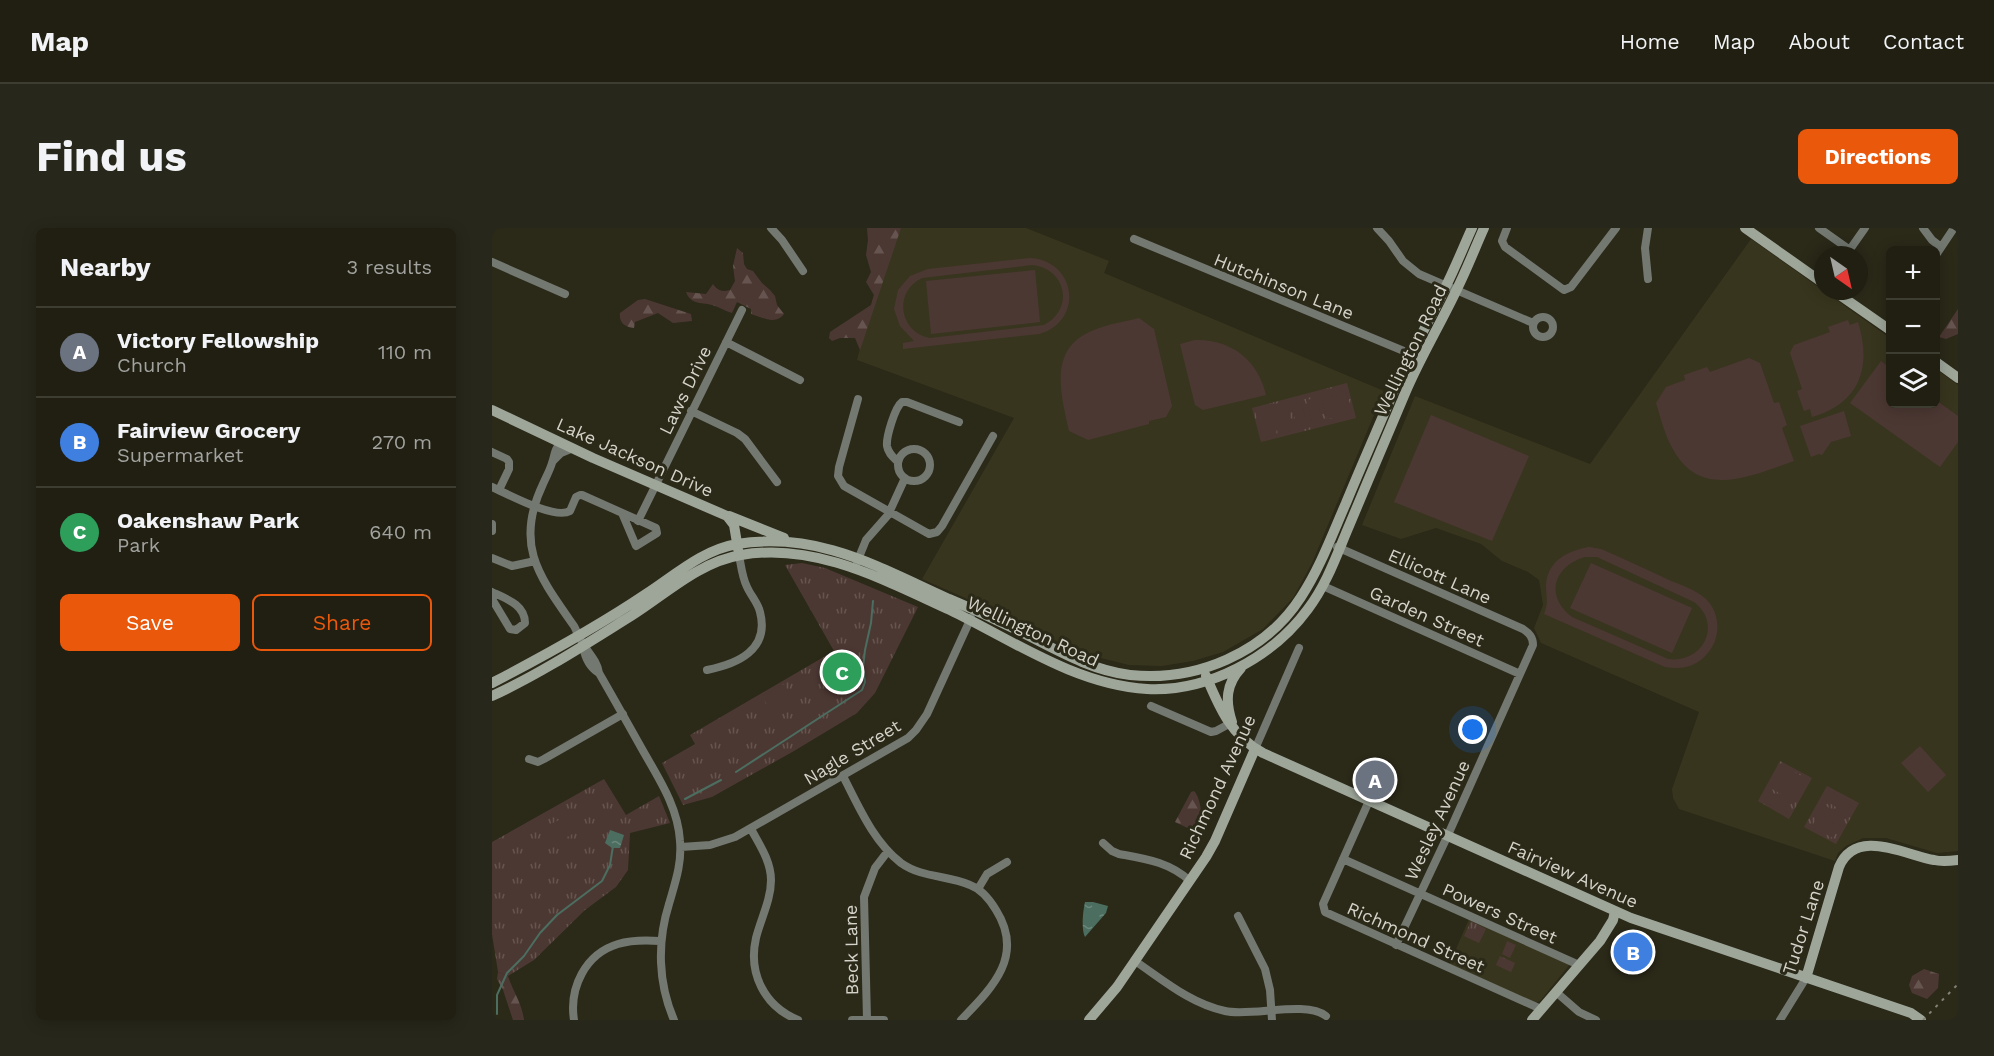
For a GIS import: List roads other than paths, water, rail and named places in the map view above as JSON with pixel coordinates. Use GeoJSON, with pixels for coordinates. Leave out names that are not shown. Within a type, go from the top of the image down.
{"type":"FeatureCollection","features":[{"type":"Feature","properties":{"kind":"main road","name":"Wellington Road"},"geometry":{"type":"LineString","coordinates":[[972,615],[1079,674],[1115,685],[1150,689],[1184,686],[1208,680],[1244,665],[1283,637],[1307,611],[1323,586],[1334,545],[1411,354],[1446,286],[1472,228]]}},
{"type":"Feature","properties":{"kind":"main road","name":"Wellington Road"},"geometry":{"type":"LineString","coordinates":[[492,696],[580,640],[631,616],[701,569],[738,550],[773,541],[798,542],[830,548],[913,593],[972,615],[1085,663],[1113,672],[1149,676],[1169,675],[1203,668],[1239,653],[1278,626],[1301,598],[1334,545],[1418,365],[1457,291],[1484,228]]}},
{"type":"Feature","properties":{"kind":"main road"},"geometry":{"type":"LineString","coordinates":[[1745,228],[1814,277]]}},
{"type":"Feature","properties":{"kind":"main road"},"geometry":{"type":"LineString","coordinates":[[1848,300],[1886,324]]}},
{"type":"Feature","properties":{"kind":"main road"},"geometry":{"type":"LineString","coordinates":[[1940,365],[1958,378]]}},
{"type":"Feature","properties":{"kind":"main road","name":"Lake Jackson Drive"},"geometry":{"type":"LineString","coordinates":[[492,410],[561,443],[722,513],[732,521],[738,550]]}},
{"type":"Feature","properties":{"kind":"main road"},"geometry":{"type":"LineString","coordinates":[[722,513],[798,542]]}},
{"type":"Feature","properties":{"kind":"main road","name":"Wellington Road"},"geometry":{"type":"LineString","coordinates":[[738,550],[804,554],[856,564]]}},
{"type":"Feature","properties":{"kind":"main road","name":"Wellington Road"},"geometry":{"type":"LineString","coordinates":[[492,683],[567,641],[580,640]]}},
{"type":"Feature","properties":{"kind":"main road"},"geometry":{"type":"LineString","coordinates":[[1232,728],[1227,692],[1235,675],[1244,665]]}},
{"type":"Feature","properties":{"kind":"main road","name":"Fairview Avenue"},"geometry":{"type":"LineString","coordinates":[[1203,668],[1214,696],[1232,728],[1255,749],[1615,911],[1673,933],[1911,1013],[1921,1020]]}},
{"type":"Feature","properties":{"kind":"main road","name":"Richmond Avenue"},"geometry":{"type":"LineString","coordinates":[[1089,1020],[1118,987],[1215,841],[1255,749]]}},
{"type":"Feature","properties":{"kind":"main road","name":"Tudor Lane"},"geometry":{"type":"LineString","coordinates":[[1806,978],[1842,862],[1848,855],[1860,848],[1878,845],[1935,861],[1958,860]]}},
{"type":"Feature","properties":{"kind":"main road"},"geometry":{"type":"LineString","coordinates":[[1532,1020],[1605,934],[1615,911]]}},
{"type":"Feature","properties":{"kind":"street"},"geometry":{"type":"LineString","coordinates":[[1377,228],[1403,261],[1425,278],[1533,323]]}},
{"type":"Feature","properties":{"kind":"street"},"geometry":{"type":"LineString","coordinates":[[1507,228],[1503,241],[1505,247],[1564,290],[1571,287],[1616,228]]}},
{"type":"Feature","properties":{"kind":"street"},"geometry":{"type":"LineString","coordinates":[[1648,228],[1645,248],[1648,279]]}},
{"type":"Feature","properties":{"kind":"street"},"geometry":{"type":"LineString","coordinates":[[1819,228],[1841,246]]}},
{"type":"Feature","properties":{"kind":"street"},"geometry":{"type":"LineString","coordinates":[[1852,246],[1865,228]]}},
{"type":"Feature","properties":{"kind":"street"},"geometry":{"type":"LineString","coordinates":[[1923,228],[1941,247],[1954,228]]}},
{"type":"Feature","properties":{"kind":"street"},"geometry":{"type":"LineString","coordinates":[[771,229],[782,240],[803,271]]}},
{"type":"Feature","properties":{"kind":"street","name":"Hutchinson Lane"},"geometry":{"type":"LineString","coordinates":[[1134,239],[1411,354]]}},
{"type":"Feature","properties":{"kind":"street"},"geometry":{"type":"LineString","coordinates":[[492,262],[565,294]]}},
{"type":"Feature","properties":{"kind":"street","name":"Laws Drive"},"geometry":{"type":"LineString","coordinates":[[638,520],[742,310]]}},
{"type":"Feature","properties":{"kind":"street"},"geometry":{"type":"LineString","coordinates":[[726,342],[800,380]]}},
{"type":"Feature","properties":{"kind":"street"},"geometry":{"type":"LineString","coordinates":[[1411,354],[1418,365]]}},
{"type":"Feature","properties":{"kind":"street"},"geometry":{"type":"LineString","coordinates":[[858,399],[838,476],[844,486],[929,534],[937,532],[993,436]]}},
{"type":"Feature","properties":{"kind":"street"},"geometry":{"type":"LineString","coordinates":[[898,462],[889,452],[887,442],[896,408],[902,402],[959,422]]}},
{"type":"Feature","properties":{"kind":"street"},"geometry":{"type":"LineString","coordinates":[[691,411],[737,433],[777,482]]}},
{"type":"Feature","properties":{"kind":"street"},"geometry":{"type":"LineString","coordinates":[[561,443],[556,447],[553,461],[533,505],[530,535],[535,561],[580,640],[598,666],[599,673],[672,804],[681,847],[679,872],[660,941],[663,986],[674,1020]]}},
{"type":"Feature","properties":{"kind":"street"},"geometry":{"type":"LineString","coordinates":[[553,461],[561,453],[573,448]]}},
{"type":"Feature","properties":{"kind":"street"},"geometry":{"type":"LineString","coordinates":[[913,449],[924,453],[929,460],[930,468],[923,478],[915,481],[905,478],[898,470],[898,462],[902,454],[913,449]]}},
{"type":"Feature","properties":{"kind":"street"},"geometry":{"type":"LineString","coordinates":[[492,452],[507,459],[510,466],[495,488],[533,505],[560,513],[570,511],[578,495],[589,499],[622,513],[638,520],[658,531],[636,546],[622,513]]}},
{"type":"Feature","properties":{"kind":"street"},"geometry":{"type":"LineString","coordinates":[[856,564],[866,540],[889,512],[905,478]]}},
{"type":"Feature","properties":{"kind":"street"},"geometry":{"type":"LineString","coordinates":[[492,524],[492,531]]}},
{"type":"Feature","properties":{"kind":"street","name":"Ellicott Lane"},"geometry":{"type":"LineString","coordinates":[[1334,545],[1523,628],[1533,641]]}},
{"type":"Feature","properties":{"kind":"street"},"geometry":{"type":"LineString","coordinates":[[707,670],[741,659],[752,650],[761,633],[762,622],[759,608],[746,584],[738,550]]}},
{"type":"Feature","properties":{"kind":"street"},"geometry":{"type":"LineString","coordinates":[[492,558],[512,566],[535,561]]}},
{"type":"Feature","properties":{"kind":"street","name":"Garden Street"},"geometry":{"type":"LineString","coordinates":[[1323,586],[1520,674]]}},
{"type":"Feature","properties":{"kind":"street"},"geometry":{"type":"LineString","coordinates":[[492,592],[518,605],[525,618],[524,625],[513,630],[508,628],[492,599]]}},
{"type":"Feature","properties":{"kind":"street","name":"Nagle Street"},"geometry":{"type":"LineString","coordinates":[[681,847],[723,842],[751,829],[908,738],[920,726],[927,714],[972,615]]}},
{"type":"Feature","properties":{"kind":"street"},"geometry":{"type":"LineString","coordinates":[[567,641],[570,633],[568,618]]}},
{"type":"Feature","properties":{"kind":"street","name":"Wesley Avenue"},"geometry":{"type":"LineString","coordinates":[[1396,945],[1447,837],[1533,641]]}},
{"type":"Feature","properties":{"kind":"street","name":"Richmond Avenue"},"geometry":{"type":"LineString","coordinates":[[1255,749],[1299,648]]}},
{"type":"Feature","properties":{"kind":"street"},"geometry":{"type":"LineString","coordinates":[[1150,706],[1211,732],[1232,728]]}},
{"type":"Feature","properties":{"kind":"street"},"geometry":{"type":"LineString","coordinates":[[529,759],[538,762],[623,714]]}},
{"type":"Feature","properties":{"kind":"street"},"geometry":{"type":"LineString","coordinates":[[843,776],[874,834],[888,851],[911,869],[937,878],[966,883],[978,889],[999,914],[1005,931],[1007,951],[1003,969],[993,986],[961,1020]]}},
{"type":"Feature","properties":{"kind":"street","name":"Richmond Street"},"geometry":{"type":"LineString","coordinates":[[1369,801],[1323,904],[1323,910],[1541,1009]]}},
{"type":"Feature","properties":{"kind":"street"},"geometry":{"type":"LineString","coordinates":[[751,829],[767,861],[771,881],[754,948],[758,978],[770,1001],[785,1014],[798,1020]]}},
{"type":"Feature","properties":{"kind":"street"},"geometry":{"type":"LineString","coordinates":[[1103,843],[1119,854],[1163,863],[1190,881]]}},
{"type":"Feature","properties":{"kind":"street","name":"Beck Lane"},"geometry":{"type":"LineString","coordinates":[[867,1019],[864,897],[875,868],[888,851]]}},
{"type":"Feature","properties":{"kind":"street","name":"Powers Street"},"geometry":{"type":"LineString","coordinates":[[1342,859],[1579,964]]}},
{"type":"Feature","properties":{"kind":"street"},"geometry":{"type":"LineString","coordinates":[[978,889],[987,874],[1007,862]]}},
{"type":"Feature","properties":{"kind":"street"},"geometry":{"type":"LineString","coordinates":[[1238,916],[1266,969],[1272,1020]]}},
{"type":"Feature","properties":{"kind":"street"},"geometry":{"type":"LineString","coordinates":[[574,1020],[575,989],[591,961],[603,951],[618,944],[631,941],[660,941]]}},
{"type":"Feature","properties":{"kind":"street"},"geometry":{"type":"LineString","coordinates":[[1135,961],[1181,993],[1210,1007],[1233,1012],[1311,1010],[1326,1016]]}},
{"type":"Feature","properties":{"kind":"street","name":"Tudor Lane"},"geometry":{"type":"LineString","coordinates":[[1780,1020],[1806,978]]}},
{"type":"Feature","properties":{"kind":"street"},"geometry":{"type":"LineString","coordinates":[[1556,992],[1579,1012],[1596,1020]]}},
{"type":"Feature","properties":{"kind":"street"},"geometry":{"type":"LineString","coordinates":[[852,1020],[884,1020]]}},
{"type":"Feature","properties":{"kind":"water"},"geometry":{"type":"Polygon","coordinates":[[[610,830],[624,835],[620,848],[612,848],[605,843],[610,830]]]}},
{"type":"Feature","properties":{"kind":"water"},"geometry":{"type":"Polygon","coordinates":[[[1085,902],[1108,906],[1106,913],[1085,937],[1083,915],[1085,902]]]}},
{"type":"Feature","properties":{"kind":"waterway"},"geometry":{"type":"LineString","coordinates":[[736,772],[862,690],[865,682],[863,668],[873,601]]}},
{"type":"Feature","properties":{"kind":"waterway"},"geometry":{"type":"LineString","coordinates":[[685,799],[721,780]]}},
{"type":"Feature","properties":{"kind":"waterway"},"geometry":{"type":"LineString","coordinates":[[497,1014],[497,995],[507,973],[557,915],[602,881],[610,865],[613,846]]}},
{"type":"Feature","properties":{"kind":"railway"},"geometry":{"type":"LineString","coordinates":[[1923,1020],[1958,984]]}},
{"type":"Feature","properties":{"kind":"place","name":"Oakenshaw Park"},"geometry":{"type":"Point","coordinates":[842,672]}},
{"type":"Feature","properties":{"kind":"place","name":"Victory Fellowship"},"geometry":{"type":"Point","coordinates":[1375,780]}},
{"type":"Feature","properties":{"kind":"place","name":"Fairview Grocery"},"geometry":{"type":"Point","coordinates":[1633,952]}}]}
